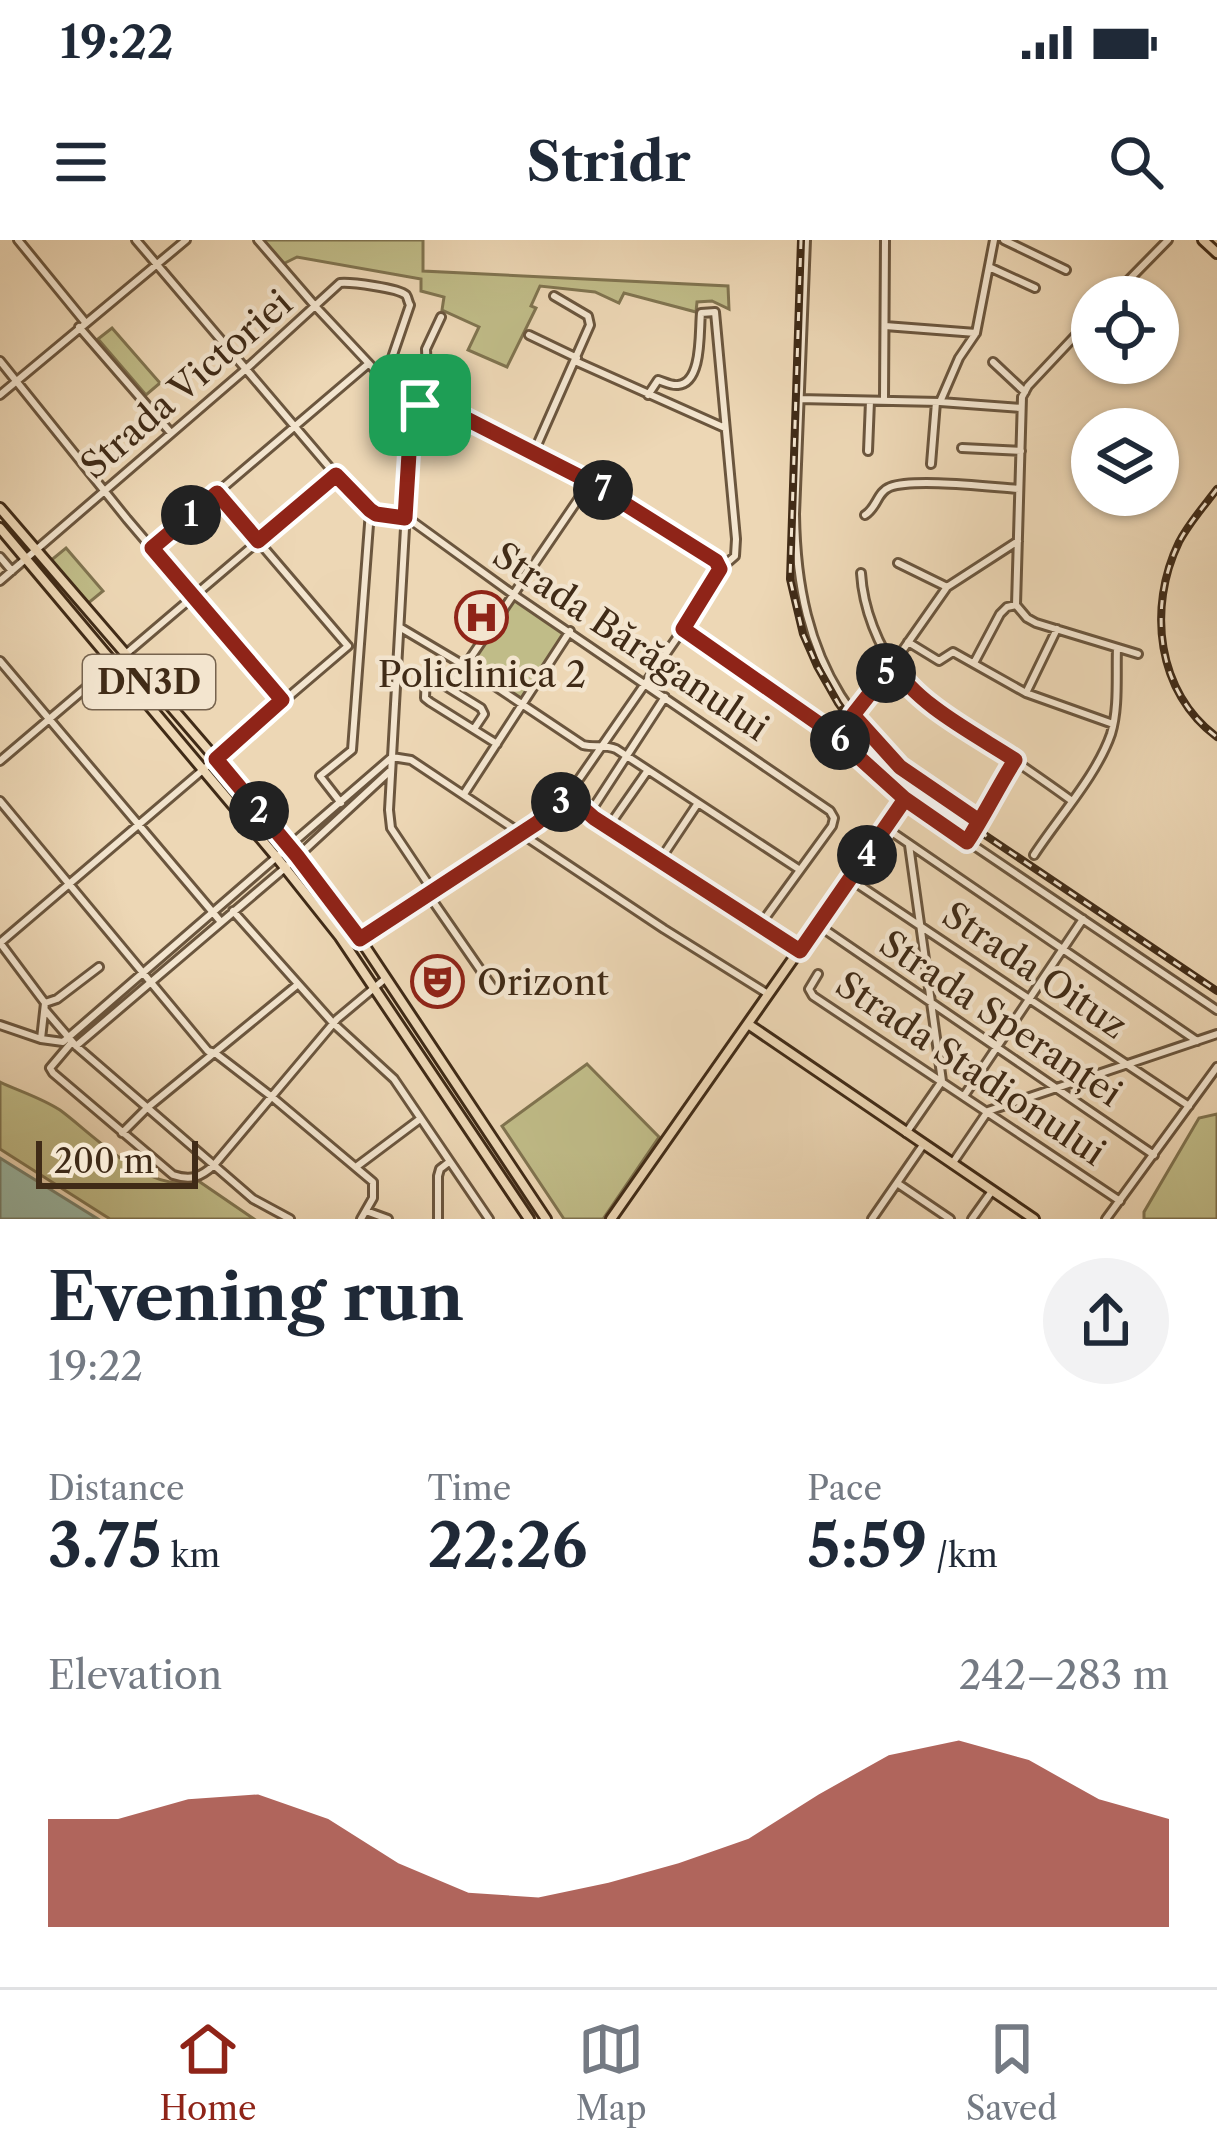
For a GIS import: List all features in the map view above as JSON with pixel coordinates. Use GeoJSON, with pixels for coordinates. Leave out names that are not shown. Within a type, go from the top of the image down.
{"type":"FeatureCollection","features":[{"type":"Feature","properties":{"kind":"main road"},"geometry":{"type":"LineString","coordinates":[[1203,240],[1217,254]]}},
{"type":"Feature","properties":{"kind":"main road","name":"DN3D"},"geometry":{"type":"LineString","coordinates":[[0,508],[297,856],[360,939],[546,1219]]}},
{"type":"Feature","properties":{"kind":"main road","name":"DN3D"},"geometry":{"type":"LineString","coordinates":[[0,528],[340,937],[529,1219]]}},
{"type":"Feature","properties":{"kind":"main road"},"geometry":{"type":"LineString","coordinates":[[611,1219],[905,799]]}},
{"type":"Feature","properties":{"kind":"main road"},"geometry":{"type":"LineString","coordinates":[[748,1024],[1034,1219]]}},
{"type":"Feature","properties":{"kind":"street"},"geometry":{"type":"LineString","coordinates":[[17,240],[172,434]]}},
{"type":"Feature","properties":{"kind":"street"},"geometry":{"type":"LineString","coordinates":[[136,240],[336,475],[376,514],[405,518]]}},
{"type":"Feature","properties":{"kind":"street"},"geometry":{"type":"LineString","coordinates":[[0,394],[186,240]]}},
{"type":"Feature","properties":{"kind":"street"},"geometry":{"type":"LineString","coordinates":[[258,240],[384,381],[416,405],[440,406],[590,482],[716,561],[720,569]]}},
{"type":"Feature","properties":{"kind":"street"},"geometry":{"type":"LineString","coordinates":[[806,240],[796,557],[802,598],[818,651],[853,715],[900,767],[979,821]]}},
{"type":"Feature","properties":{"kind":"street"},"geometry":{"type":"LineString","coordinates":[[884,400],[885,240]]}},
{"type":"Feature","properties":{"kind":"street"},"geometry":{"type":"LineString","coordinates":[[931,464],[938,402],[976,333],[994,241],[982,240]]}},
{"type":"Feature","properties":{"kind":"street"},"geometry":{"type":"LineString","coordinates":[[1004,240],[1066,270]]}},
{"type":"Feature","properties":{"kind":"street"},"geometry":{"type":"LineString","coordinates":[[1133,276],[1168,240]]}},
{"type":"Feature","properties":{"kind":"street"},"geometry":{"type":"LineString","coordinates":[[989,267],[1035,288]]}},
{"type":"Feature","properties":{"kind":"street","name":"Strada Victoriei"},"geometry":{"type":"LineString","coordinates":[[0,581],[336,286],[346,282],[406,296],[410,305],[384,381]]}},
{"type":"Feature","properties":{"kind":"street"},"geometry":{"type":"LineString","coordinates":[[533,452],[589,330],[590,320],[554,296]]}},
{"type":"Feature","properties":{"kind":"street"},"geometry":{"type":"LineString","coordinates":[[360,939],[522,833],[568,795],[720,569],[735,556],[715,312],[700,315],[700,357],[686,381],[675,386],[658,380],[648,395]]}},
{"type":"Feature","properties":{"kind":"street"},"geometry":{"type":"LineString","coordinates":[[441,317],[426,349],[427,372],[416,405],[389,810],[392,828],[493,988]]}},
{"type":"Feature","properties":{"kind":"street"},"geometry":{"type":"LineString","coordinates":[[885,326],[976,333]]}},
{"type":"Feature","properties":{"kind":"street"},"geometry":{"type":"LineString","coordinates":[[530,335],[648,395],[726,428]]}},
{"type":"Feature","properties":{"kind":"street"},"geometry":{"type":"LineString","coordinates":[[1071,341],[1024,392],[1016,605],[1027,618],[1138,654]]}},
{"type":"Feature","properties":{"kind":"street"},"geometry":{"type":"LineString","coordinates":[[0,361],[282,700]]}},
{"type":"Feature","properties":{"kind":"street"},"geometry":{"type":"LineString","coordinates":[[993,362],[1024,392]]}},
{"type":"Feature","properties":{"kind":"street"},"geometry":{"type":"LineString","coordinates":[[152,548],[368,364]]}},
{"type":"Feature","properties":{"kind":"street"},"geometry":{"type":"LineString","coordinates":[[427,372],[446,378],[455,365]]}},
{"type":"Feature","properties":{"kind":"street"},"geometry":{"type":"LineString","coordinates":[[798,399],[1022,407]]}},
{"type":"Feature","properties":{"kind":"street"},"geometry":{"type":"LineString","coordinates":[[868,451],[870,400]]}},
{"type":"Feature","properties":{"kind":"street"},"geometry":{"type":"LineString","coordinates":[[962,448],[1021,451]]}},
{"type":"Feature","properties":{"kind":"street"},"geometry":{"type":"LineString","coordinates":[[0,760],[336,475]]}},
{"type":"Feature","properties":{"kind":"street"},"geometry":{"type":"LineString","coordinates":[[450,688],[590,482]]}},
{"type":"Feature","properties":{"kind":"street"},"geometry":{"type":"LineString","coordinates":[[865,515],[874,510],[882,492],[893,486],[1019,489]]}},
{"type":"Feature","properties":{"kind":"street"},"geometry":{"type":"LineString","coordinates":[[217,493],[357,657]]}},
{"type":"Feature","properties":{"kind":"street"},"geometry":{"type":"LineString","coordinates":[[340,803],[320,776],[352,750],[370,510]]}},
{"type":"Feature","properties":{"kind":"street","name":"Strada Bărăganului"},"geometry":{"type":"LineString","coordinates":[[405,518],[833,815],[832,826],[760,925]]}},
{"type":"Feature","properties":{"kind":"street"},"geometry":{"type":"LineString","coordinates":[[853,715],[946,587],[1018,541]]}},
{"type":"Feature","properties":{"kind":"street"},"geometry":{"type":"LineString","coordinates":[[0,557],[12,571]]}},
{"type":"Feature","properties":{"kind":"street"},"geometry":{"type":"LineString","coordinates":[[898,563],[946,587]]}},
{"type":"Feature","properties":{"kind":"street"},"geometry":{"type":"LineString","coordinates":[[861,572],[868,613],[903,679],[934,706],[1072,801]]}},
{"type":"Feature","properties":{"kind":"street"},"geometry":{"type":"LineString","coordinates":[[974,663],[1000,614],[1016,605]]}},
{"type":"Feature","properties":{"kind":"street"},"geometry":{"type":"LineString","coordinates":[[400,628],[583,745],[603,746],[626,756],[800,870]]}},
{"type":"Feature","properties":{"kind":"street"},"geometry":{"type":"LineString","coordinates":[[683,629],[832,733],[905,799],[1217,1010]]}},
{"type":"Feature","properties":{"kind":"street"},"geometry":{"type":"LineString","coordinates":[[1026,693],[1057,629]]}},
{"type":"Feature","properties":{"kind":"street"},"geometry":{"type":"LineString","coordinates":[[463,795],[570,631]]}},
{"type":"Feature","properties":{"kind":"street"},"geometry":{"type":"LineString","coordinates":[[908,641],[939,661],[953,652],[1026,693],[1113,724]]}},
{"type":"Feature","properties":{"kind":"street"},"geometry":{"type":"LineString","coordinates":[[290,1219],[253,1198],[72,1042],[0,943],[348,646]]}},
{"type":"Feature","properties":{"kind":"street"},"geometry":{"type":"LineString","coordinates":[[1034,854],[1105,747],[1113,724],[1118,648]]}},
{"type":"Feature","properties":{"kind":"street"},"geometry":{"type":"LineString","coordinates":[[0,661],[220,922]]}},
{"type":"Feature","properties":{"kind":"street"},"geometry":{"type":"LineString","coordinates":[[474,730],[483,710],[428,674],[424,676],[424,698],[474,730],[497,744]]}},
{"type":"Feature","properties":{"kind":"street"},"geometry":{"type":"LineString","coordinates":[[589,814],[665,697]]}},
{"type":"Feature","properties":{"kind":"street"},"geometry":{"type":"LineString","coordinates":[[386,978],[333,1023],[214,1165],[198,1177],[173,1175],[50,1068],[144,973],[392,758],[411,760],[769,994]]}},
{"type":"Feature","properties":{"kind":"street"},"geometry":{"type":"LineString","coordinates":[[967,842],[1015,760]]}},
{"type":"Feature","properties":{"kind":"street"},"geometry":{"type":"LineString","coordinates":[[0,1025],[41,1039],[72,1042],[285,868],[391,770]]}},
{"type":"Feature","properties":{"kind":"street"},"geometry":{"type":"LineString","coordinates":[[609,826],[648,770]]}},
{"type":"Feature","properties":{"kind":"street"},"geometry":{"type":"LineString","coordinates":[[568,795],[589,814],[800,951]]}},
{"type":"Feature","properties":{"kind":"street"},"geometry":{"type":"LineString","coordinates":[[0,801],[208,1051],[272,1097],[373,1182],[374,1198],[364,1215],[388,1219]]}},
{"type":"Feature","properties":{"kind":"street"},"geometry":{"type":"LineString","coordinates":[[659,860],[698,803]]}},
{"type":"Feature","properties":{"kind":"street"},"geometry":{"type":"LineString","coordinates":[[886,828],[1197,1041]]}},
{"type":"Feature","properties":{"kind":"street"},"geometry":{"type":"LineString","coordinates":[[906,1133],[942,1081],[909,845]]}},
{"type":"Feature","properties":{"kind":"street","name":"Strada Oituz"},"geometry":{"type":"LineString","coordinates":[[850,879],[1189,1106]]}},
{"type":"Feature","properties":{"kind":"street"},"geometry":{"type":"LineString","coordinates":[[233,911],[333,1023],[388,1073],[489,1219]]}},
{"type":"Feature","properties":{"kind":"street"},"geometry":{"type":"LineString","coordinates":[[964,1096],[1083,919]]}},
{"type":"Feature","properties":{"kind":"street","name":"Strada Speranței"},"geometry":{"type":"LineString","coordinates":[[818,926],[1154,1155]]}},
{"type":"Feature","properties":{"kind":"street"},"geometry":{"type":"LineString","coordinates":[[45,1006],[100,967]]}},
{"type":"Feature","properties":{"kind":"street","name":"Strada Stadionului"},"geometry":{"type":"LineString","coordinates":[[818,974],[809,989],[813,996],[1120,1201]]}},
{"type":"Feature","properties":{"kind":"street"},"geometry":{"type":"LineString","coordinates":[[122,1132],[297,985]]}},
{"type":"Feature","properties":{"kind":"street"},"geometry":{"type":"LineString","coordinates":[[41,1039],[45,1006]]}},
{"type":"Feature","properties":{"kind":"street"},"geometry":{"type":"LineString","coordinates":[[952,1164],[988,1112],[1217,1034]]}},
{"type":"Feature","properties":{"kind":"street"},"geometry":{"type":"LineString","coordinates":[[1106,1219],[1217,1067]]}},
{"type":"Feature","properties":{"kind":"street"},"geometry":{"type":"LineString","coordinates":[[356,1167],[420,1119]]}},
{"type":"Feature","properties":{"kind":"street"},"geometry":{"type":"LineString","coordinates":[[872,1219],[923,1145]]}},
{"type":"Feature","properties":{"kind":"street"},"geometry":{"type":"LineString","coordinates":[[438,1219],[438,1172],[449,1162]]}},
{"type":"Feature","properties":{"kind":"street"},"geometry":{"type":"LineString","coordinates":[[897,1183],[950,1219]]}},
{"type":"Feature","properties":{"kind":"street"},"geometry":{"type":"LineString","coordinates":[[972,1219],[992,1191]]}},
{"type":"Feature","properties":{"kind":"shaded area"},"geometry":{"type":"Polygon","coordinates":[[[263,240],[423,240],[423,271],[728,286],[729,309],[712,301],[697,302],[696,312],[624,293],[619,303],[595,292],[540,286],[531,306],[536,308],[507,367],[468,350],[479,327],[442,310],[444,297],[421,291],[421,279],[297,257],[283,264],[263,240]]]}},
{"type":"Feature","properties":{"kind":"shaded area"},"geometry":{"type":"Polygon","coordinates":[[[112,328],[160,383],[146,395],[98,339],[112,328]]]}},
{"type":"Feature","properties":{"kind":"shaded area"},"geometry":{"type":"Polygon","coordinates":[[[66,548],[103,591],[86,605],[49,562],[66,548]]]}},
{"type":"Feature","properties":{"kind":"shaded area"},"geometry":{"type":"Polygon","coordinates":[[[514,595],[570,631],[524,704],[465,666],[514,595]]]}},
{"type":"Feature","properties":{"kind":"shaded area"},"geometry":{"type":"Polygon","coordinates":[[[587,1064],[659,1137],[603,1219],[564,1219],[502,1126],[587,1064]]]}},
{"type":"Feature","properties":{"kind":"shaded area"},"geometry":{"type":"Polygon","coordinates":[[[0,1082],[60,1110],[143,1172],[180,1183],[197,1180],[254,1219],[110,1219],[0,1149],[0,1082]]]}},
{"type":"Feature","properties":{"kind":"shaded area"},"geometry":{"type":"Polygon","coordinates":[[[1217,1114],[1217,1219],[1144,1219],[1199,1118],[1217,1114]]]}},
{"type":"Feature","properties":{"kind":"shaded area"},"geometry":{"type":"Polygon","coordinates":[[[0,1158],[98,1219],[0,1219],[0,1158]]]}},
{"type":"Feature","properties":{"kind":"railway"},"geometry":{"type":"LineString","coordinates":[[801,240],[790,579],[803,634],[817,666],[867,745],[912,786],[1217,991]]}},
{"type":"Feature","properties":{"kind":"railway"},"geometry":{"type":"LineString","coordinates":[[1217,489],[1179,542],[1163,594],[1161,621],[1170,673],[1181,697],[1217,737]]}},
{"type":"Feature","properties":{"kind":"place","name":"Policlinica 2"},"geometry":{"type":"Point","coordinates":[482,618]}},
{"type":"Feature","properties":{"kind":"place","name":"Orizont"},"geometry":{"type":"Point","coordinates":[438,982]}},
{"type":"Feature","properties":{"kind":"route"},"geometry":{"type":"LineString","coordinates":[[420,405],[412,405],[405,518],[376,514],[336,475],[258,541],[217,493],[152,548],[282,700],[216,759],[360,939],[537,823],[568,795],[594,818],[800,951],[905,799],[967,842],[1015,760],[934,706],[893,664],[853,715],[900,767],[979,821],[967,842],[905,799],[832,733],[683,629],[720,563],[573,473],[440,406],[420,405]]}}]}
